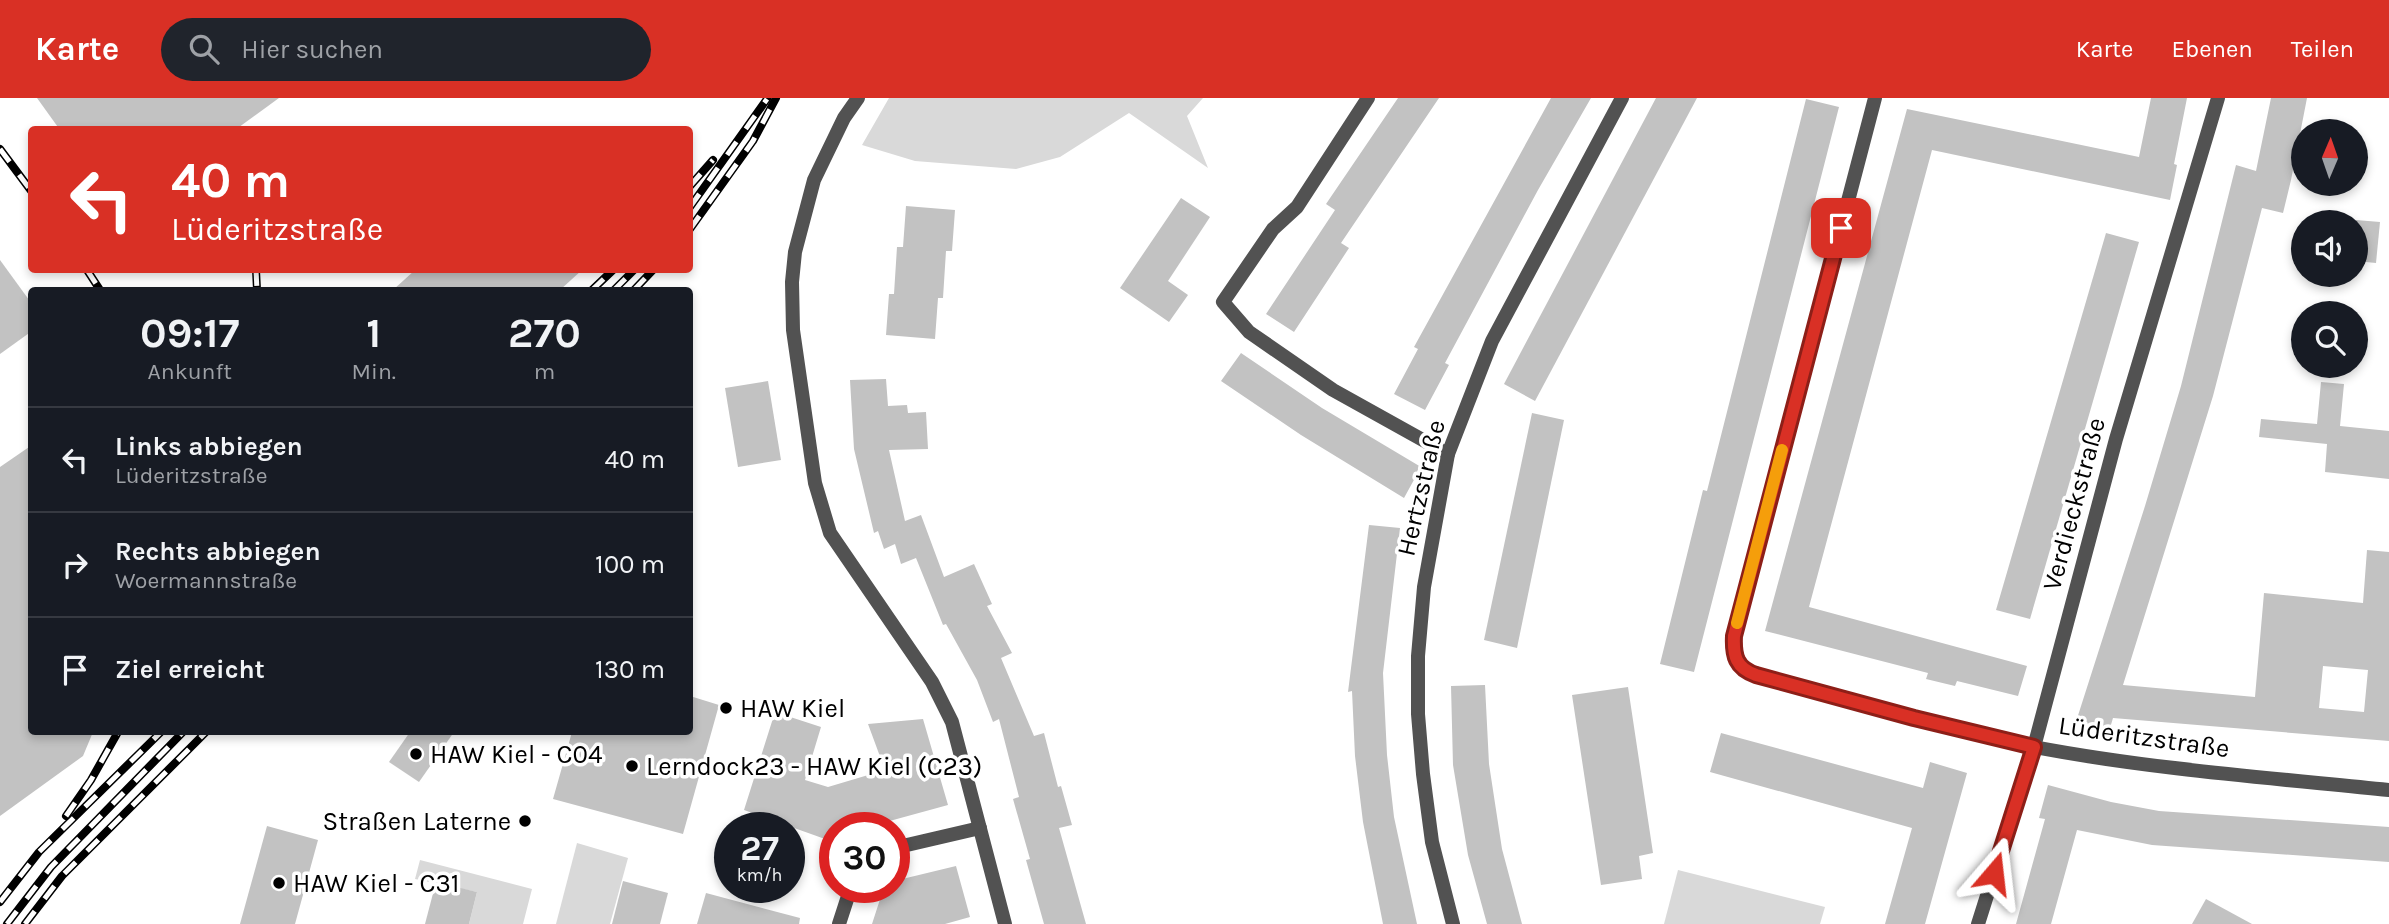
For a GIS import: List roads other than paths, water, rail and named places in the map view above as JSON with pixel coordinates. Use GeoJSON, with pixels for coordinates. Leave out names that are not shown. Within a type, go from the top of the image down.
{"type":"FeatureCollection","features":[{"type":"Feature","properties":{"kind":"street"},"geometry":{"type":"LineString","coordinates":[[858,98],[844,118],[818,170],[795,252],[792,282],[793,330],[816,483],[830,533],[932,682],[952,722],[1005,924]]}},
{"type":"Feature","properties":{"kind":"street"},"geometry":{"type":"LineString","coordinates":[[1368,98],[1297,207],[1273,229],[1223,302],[1249,332],[1334,390],[1448,454]]}},
{"type":"Feature","properties":{"kind":"street","name":"Hertzstraße"},"geometry":{"type":"LineString","coordinates":[[1453,924],[1432,842],[1418,715],[1418,656],[1424,587],[1448,454],[1492,341],[1622,98]]}},
{"type":"Feature","properties":{"kind":"street","name":"Lüderitzstraße"},"geometry":{"type":"LineString","coordinates":[[1875,98],[1734,636],[1733,650],[1737,664],[1745,671],[1769,678],[1914,718],[2034,747],[2158,765],[2389,790]]}},
{"type":"Feature","properties":{"kind":"street","name":"Verdieckstraße"},"geometry":{"type":"LineString","coordinates":[[1978,924],[2034,747],[2116,439],[2218,98]]}},
{"type":"Feature","properties":{"kind":"street"},"geometry":{"type":"LineString","coordinates":[[910,844],[980,828]]}},
{"type":"Feature","properties":{"kind":"street"},"geometry":{"type":"LineString","coordinates":[[839,924],[846,903]]}},
{"type":"Feature","properties":{"kind":"railway"},"geometry":{"type":"LineString","coordinates":[[693,225],[753,141],[776,98]]}},
{"type":"Feature","properties":{"kind":"railway"},"geometry":{"type":"LineString","coordinates":[[693,203],[767,99]]}},
{"type":"Feature","properties":{"kind":"railway"},"geometry":{"type":"LineString","coordinates":[[0,149],[28,187]]}},
{"type":"Feature","properties":{"kind":"railway"},"geometry":{"type":"LineString","coordinates":[[693,183],[713,160]]}},
{"type":"Feature","properties":{"kind":"railway"},"geometry":{"type":"LineString","coordinates":[[89,273],[98,287]]}},
{"type":"Feature","properties":{"kind":"railway"},"geometry":{"type":"LineString","coordinates":[[256,273],[257,287]]}},
{"type":"Feature","properties":{"kind":"railway"},"geometry":{"type":"LineString","coordinates":[[595,287],[610,273]]}},
{"type":"Feature","properties":{"kind":"railway"},"geometry":{"type":"LineString","coordinates":[[617,287],[631,273]]}},
{"type":"Feature","properties":{"kind":"railway"},"geometry":{"type":"LineString","coordinates":[[637,287],[650,273]]}},
{"type":"Feature","properties":{"kind":"railway"},"geometry":{"type":"LineString","coordinates":[[66,816],[91,780],[116,735]]}},
{"type":"Feature","properties":{"kind":"railway"},"geometry":{"type":"LineString","coordinates":[[0,902],[39,852],[158,735]]}},
{"type":"Feature","properties":{"kind":"railway"},"geometry":{"type":"LineString","coordinates":[[7,924],[51,867],[180,735]]}},
{"type":"Feature","properties":{"kind":"railway"},"geometry":{"type":"LineString","coordinates":[[25,924],[62,876],[203,735]]}},
{"type":"Feature","properties":{"kind":"place","name":"HAW Kiel"},"geometry":{"type":"Point","coordinates":[726,708]}},
{"type":"Feature","properties":{"kind":"place","name":"HAW Kiel - C04"},"geometry":{"type":"Point","coordinates":[416,754]}},
{"type":"Feature","properties":{"kind":"place","name":"Lerndock23 - HAW Kiel (C23)"},"geometry":{"type":"Point","coordinates":[632,766]}},
{"type":"Feature","properties":{"kind":"place","name":"Straßen Laterne"},"geometry":{"type":"Point","coordinates":[525,821]}},
{"type":"Feature","properties":{"kind":"place","name":"HAW Kiel - C31"},"geometry":{"type":"Point","coordinates":[279,883]}}]}
